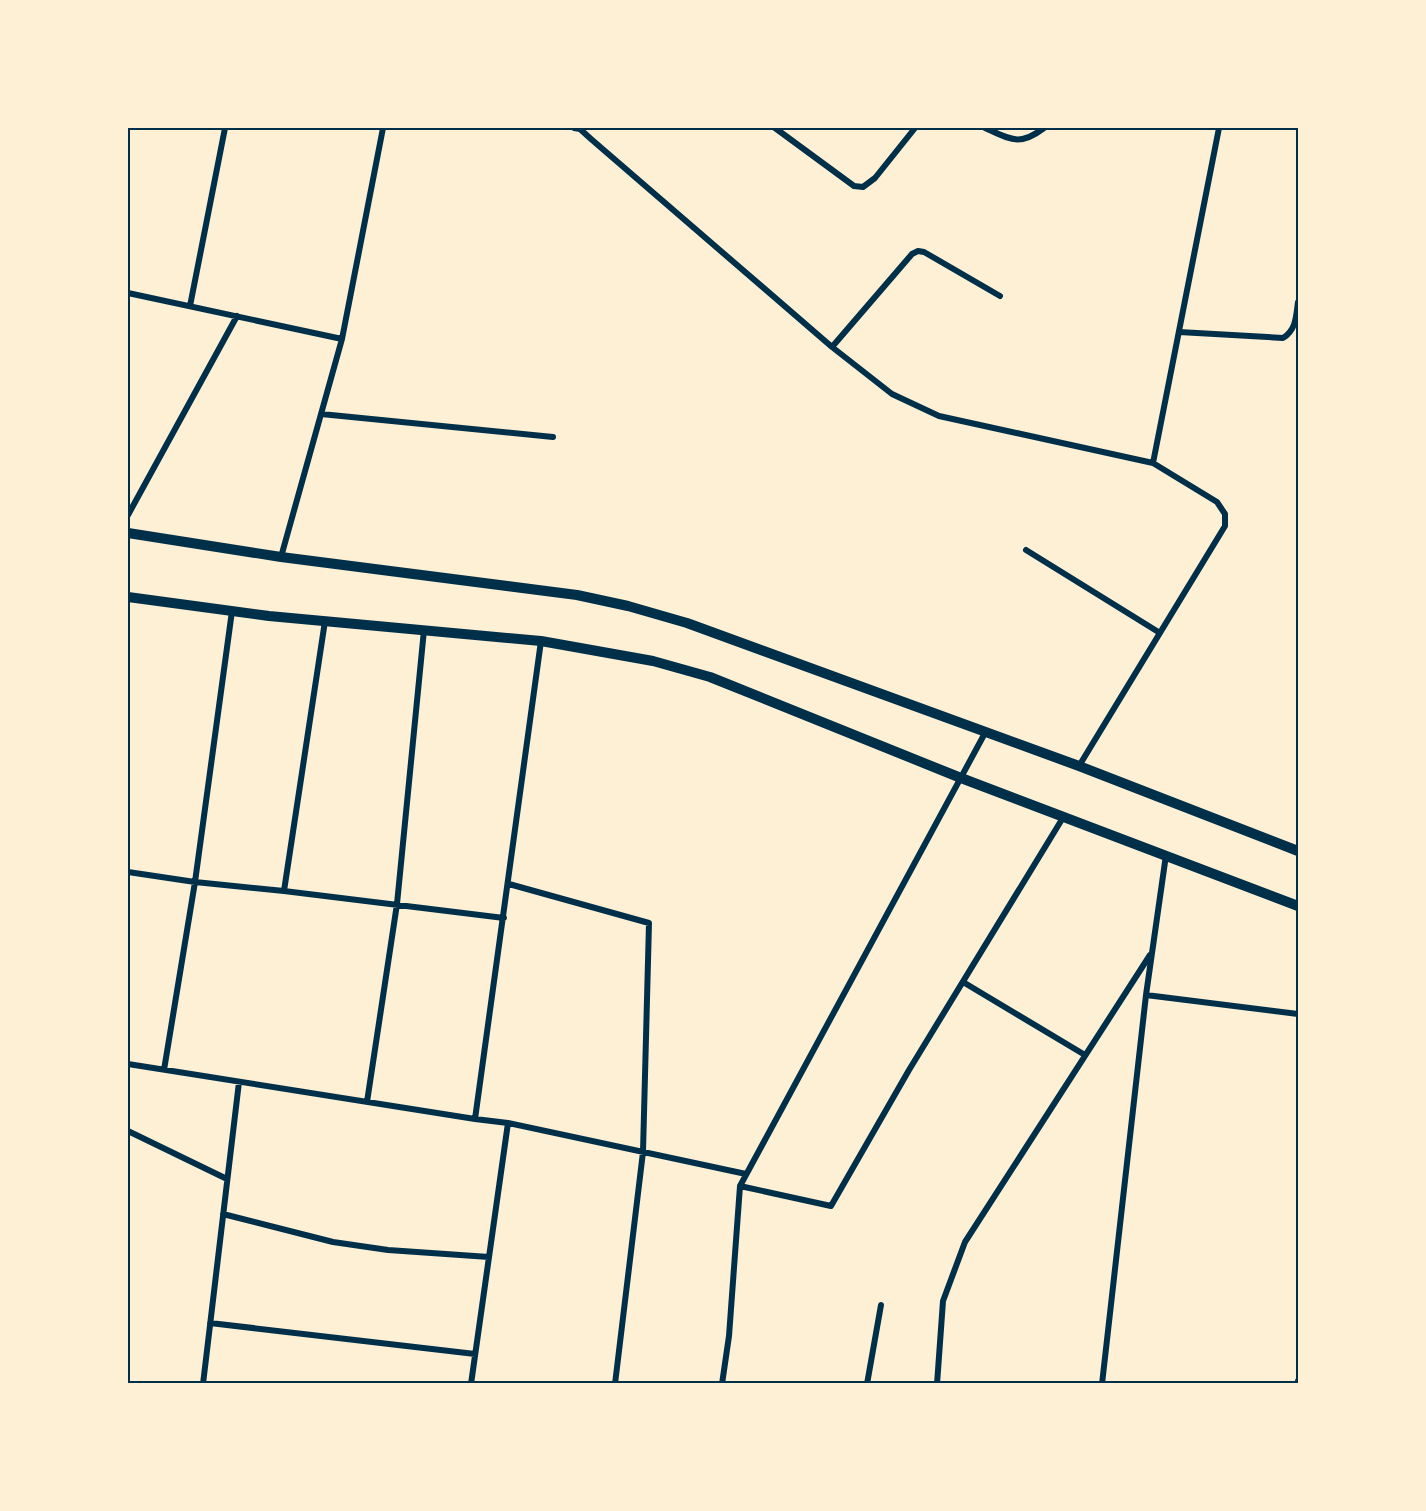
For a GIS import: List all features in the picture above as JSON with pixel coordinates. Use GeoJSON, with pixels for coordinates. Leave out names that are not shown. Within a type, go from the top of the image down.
{"type":"FeatureCollection","features":[{"type":"Feature","properties":{"kind":"street"},"geometry":{"type":"LineString","coordinates":[[190,306],[225,128]]}},
{"type":"Feature","properties":{"kind":"street"},"geometry":{"type":"LineString","coordinates":[[281,557],[342,339],[383,128]]}},
{"type":"Feature","properties":{"kind":"street"},"geometry":{"type":"LineString","coordinates":[[578,128],[832,347],[892,394],[939,416],[1153,463],[1217,502],[1225,514],[1225,526],[1079,766]]}},
{"type":"Feature","properties":{"kind":"street"},"geometry":{"type":"LineString","coordinates":[[775,128],[854,186],[863,187],[875,178],[915,128]]}},
{"type":"Feature","properties":{"kind":"street"},"geometry":{"type":"LineString","coordinates":[[985,128],[1013,141],[1033,136],[1044,128]]}},
{"type":"Feature","properties":{"kind":"street"},"geometry":{"type":"LineString","coordinates":[[1153,463],[1219,128]]}},
{"type":"Feature","properties":{"kind":"street"},"geometry":{"type":"LineString","coordinates":[[832,347],[912,254],[918,251],[924,252],[1000,296]]}},
{"type":"Feature","properties":{"kind":"street"},"geometry":{"type":"LineString","coordinates":[[128,293],[342,339]]}},
{"type":"Feature","properties":{"kind":"street"},"geometry":{"type":"LineString","coordinates":[[1179,332],[1283,338],[1289,334],[1295,324],[1299,302]]}},
{"type":"Feature","properties":{"kind":"street"},"geometry":{"type":"LineString","coordinates":[[128,515],[237,316]]}},
{"type":"Feature","properties":{"kind":"street"},"geometry":{"type":"LineString","coordinates":[[321,414],[553,437]]}},
{"type":"Feature","properties":{"kind":"street"},"geometry":{"type":"LineString","coordinates":[[128,533],[281,557],[537,589],[628,606],[687,623],[1079,766],[1299,851]]}},
{"type":"Feature","properties":{"kind":"street"},"geometry":{"type":"LineString","coordinates":[[1026,550],[1160,633]]}},
{"type":"Feature","properties":{"kind":"street"},"geometry":{"type":"LineString","coordinates":[[128,597],[325,621],[541,640],[653,660],[710,677],[962,778],[1299,906]]}},
{"type":"Feature","properties":{"kind":"street"},"geometry":{"type":"LineString","coordinates":[[164,1070],[195,882],[232,611]]}},
{"type":"Feature","properties":{"kind":"street"},"geometry":{"type":"LineString","coordinates":[[284,891],[325,621]]}},
{"type":"Feature","properties":{"kind":"street"},"geometry":{"type":"LineString","coordinates":[[367,1102],[397,904],[424,630]]}},
{"type":"Feature","properties":{"kind":"street"},"geometry":{"type":"LineString","coordinates":[[475,1119],[541,640]]}},
{"type":"Feature","properties":{"kind":"street"},"geometry":{"type":"LineString","coordinates":[[722,1383],[729,1336],[740,1186],[985,733]]}},
{"type":"Feature","properties":{"kind":"street"},"geometry":{"type":"LineString","coordinates":[[740,1186],[831,1206],[909,1070],[1064,816]]}},
{"type":"Feature","properties":{"kind":"street"},"geometry":{"type":"LineString","coordinates":[[1102,1383],[1146,995],[1166,855]]}},
{"type":"Feature","properties":{"kind":"street"},"geometry":{"type":"LineString","coordinates":[[128,872],[504,918]]}},
{"type":"Feature","properties":{"kind":"street"},"geometry":{"type":"LineString","coordinates":[[508,884],[649,923],[644,1152],[615,1383]]}},
{"type":"Feature","properties":{"kind":"street"},"geometry":{"type":"LineString","coordinates":[[937,1383],[943,1300],[965,1242],[1152,952]]}},
{"type":"Feature","properties":{"kind":"street"},"geometry":{"type":"LineString","coordinates":[[963,982],[1085,1056]]}},
{"type":"Feature","properties":{"kind":"street"},"geometry":{"type":"LineString","coordinates":[[1146,995],[1299,1014]]}},
{"type":"Feature","properties":{"kind":"street"},"geometry":{"type":"LineString","coordinates":[[128,1064],[508,1123],[746,1174]]}},
{"type":"Feature","properties":{"kind":"street"},"geometry":{"type":"LineString","coordinates":[[203,1383],[239,1082]]}},
{"type":"Feature","properties":{"kind":"street"},"geometry":{"type":"LineString","coordinates":[[471,1383],[508,1123]]}},
{"type":"Feature","properties":{"kind":"street"},"geometry":{"type":"LineString","coordinates":[[128,1131],[227,1179]]}},
{"type":"Feature","properties":{"kind":"street"},"geometry":{"type":"LineString","coordinates":[[223,1214],[333,1242],[388,1250],[489,1257]]}},
{"type":"Feature","properties":{"kind":"street"},"geometry":{"type":"LineString","coordinates":[[867,1383],[881,1305]]}},
{"type":"Feature","properties":{"kind":"street"},"geometry":{"type":"LineString","coordinates":[[210,1323],[475,1354]]}}]}
